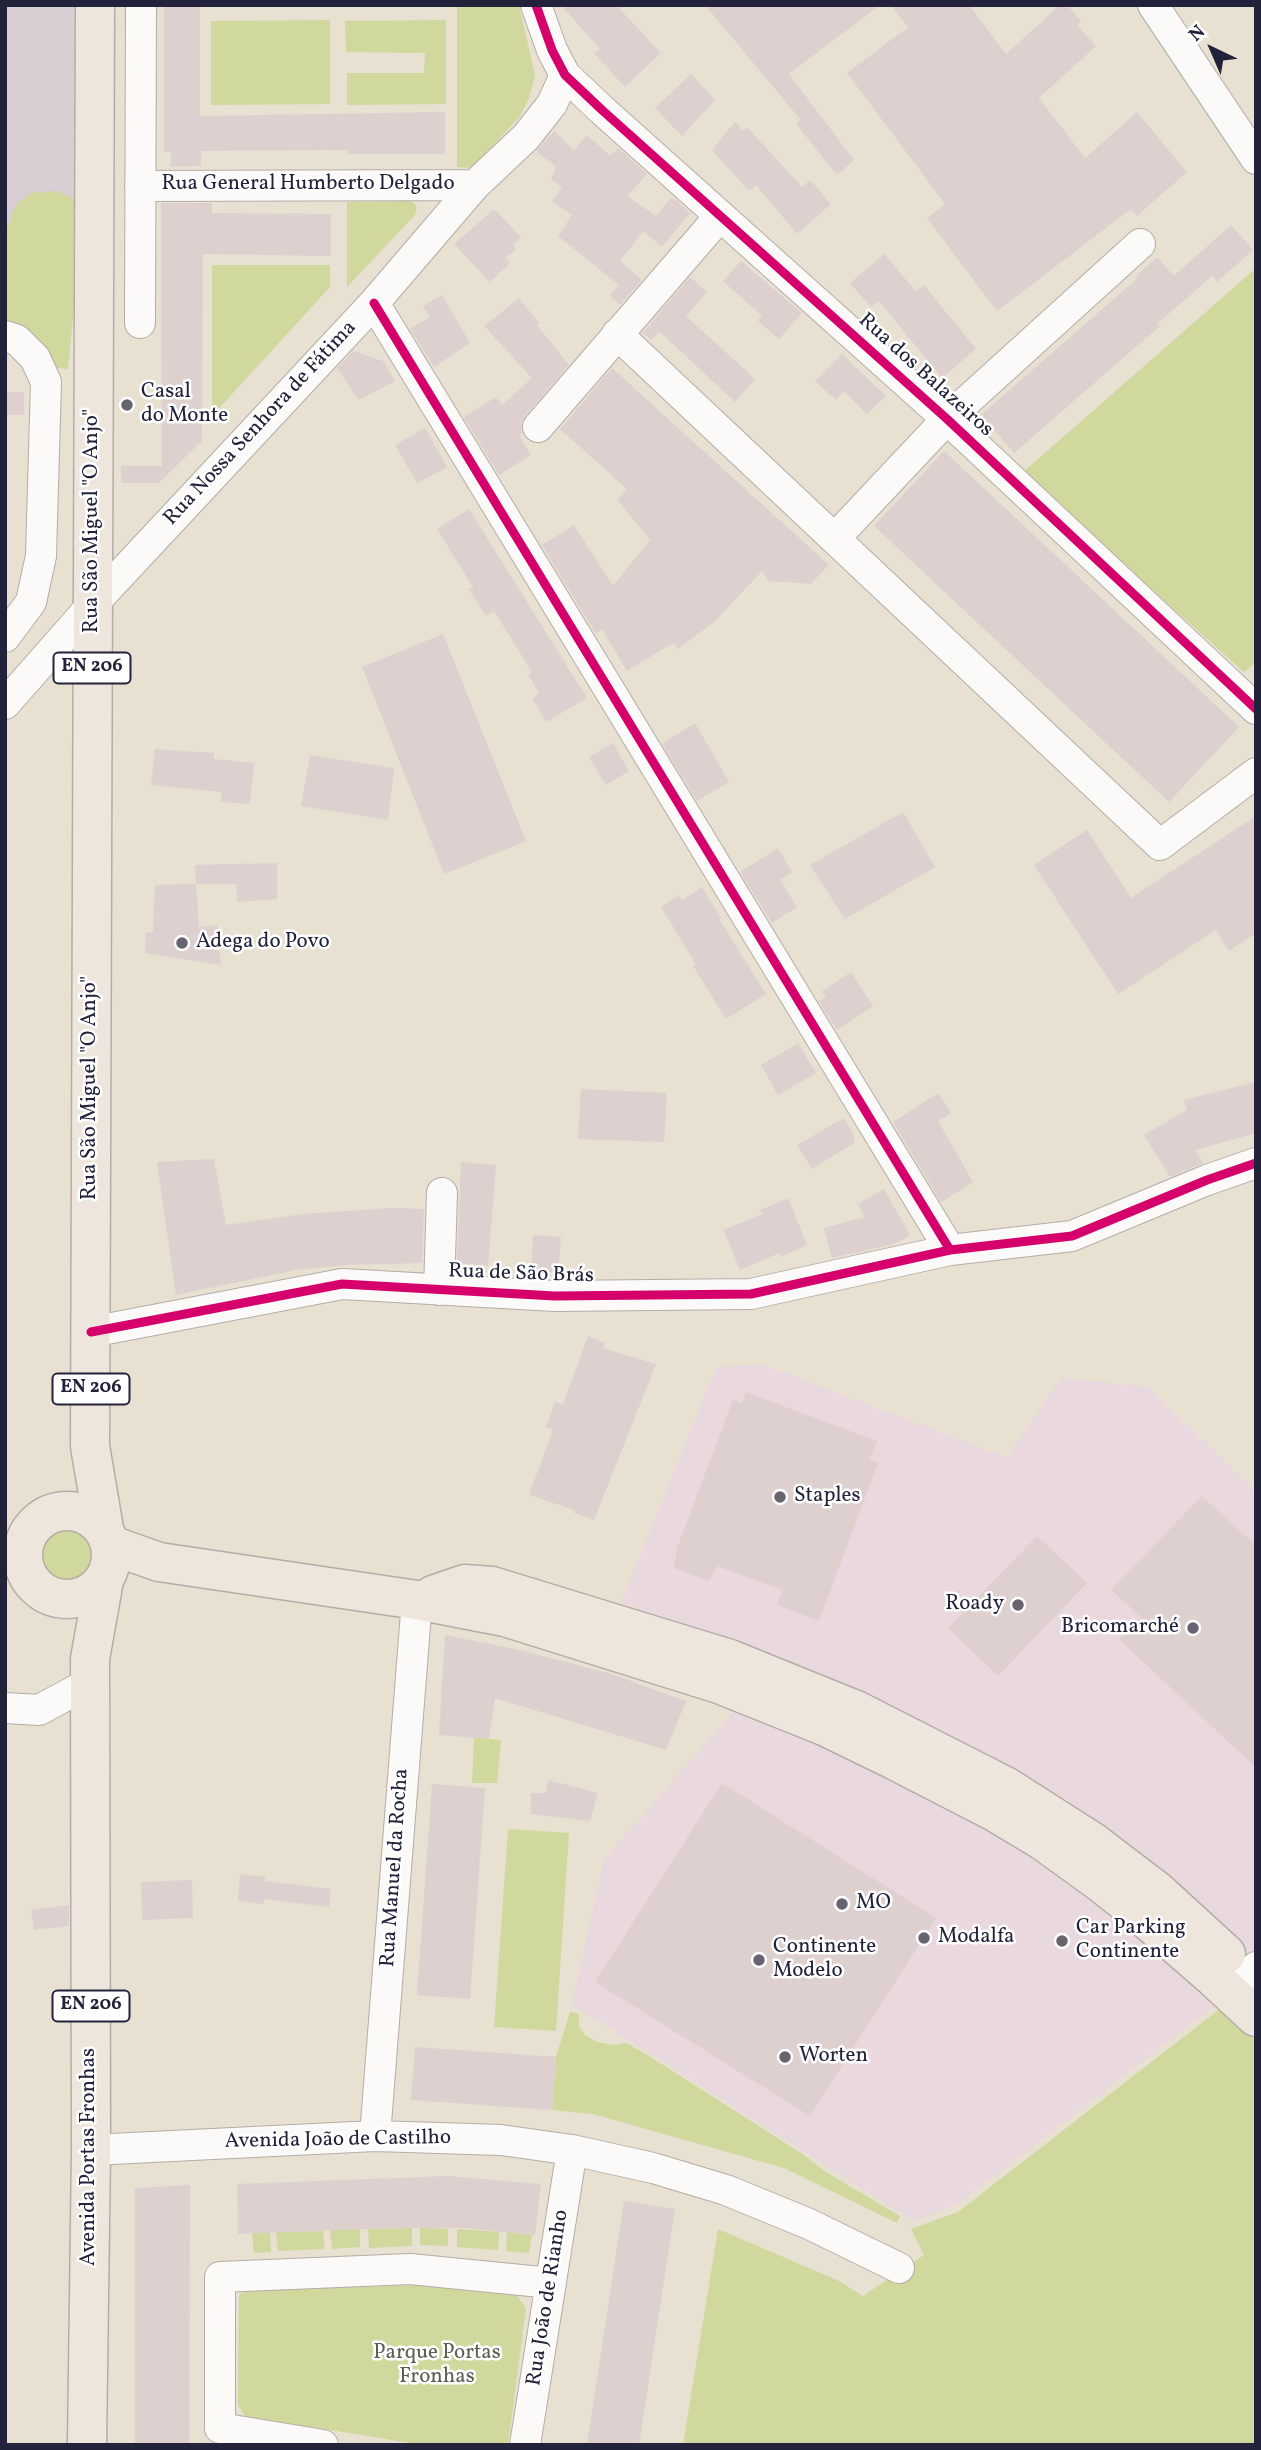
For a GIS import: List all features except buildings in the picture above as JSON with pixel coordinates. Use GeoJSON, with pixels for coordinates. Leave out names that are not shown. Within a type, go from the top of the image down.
{"type":"FeatureCollection","features":[{"type":"Feature","properties":{"kind":"main road","name":"Rua São Miguel \"O Anjo\""},"geometry":{"type":"LineString","coordinates":[[91,1332],[95,5]]}},
{"type":"Feature","properties":{"kind":"main road","name":"Avenida Portas Fronhas"},"geometry":{"type":"LineString","coordinates":[[87,2445],[91,2150],[90,1670],[106,1558],[90,1446],[91,1332]]}},
{"type":"Feature","properties":{"kind":"main road","name":"EN 206"},"geometry":{"type":"LineString","coordinates":[[51,1597],[32,1584],[25,1572],[22,1559],[25,1531],[90,1446]]}},
{"type":"Feature","properties":{"kind":"main road"},"geometry":{"type":"LineString","coordinates":[[5,1587],[73,1600],[96,1589],[106,1558],[94,1519],[67,1510],[54,1513],[25,1531]]}},
{"type":"Feature","properties":{"kind":"main road"},"geometry":{"type":"LineString","coordinates":[[106,1558],[159,1562],[417,1600],[505,1617],[719,1684],[824,1726],[1010,1821],[1101,1882],[1256,2017]]}},
{"type":"Feature","properties":{"kind":"main road"},"geometry":{"type":"LineString","coordinates":[[417,1600],[465,1584],[492,1586],[730,1659],[856,1710],[1007,1787],[1093,1842],[1156,1890],[1253,1974]]}},
{"type":"Feature","properties":{"kind":"main road","name":"Avenida Portas Fronhas"},"geometry":{"type":"LineString","coordinates":[[51,1597],[90,1670]]}},
{"type":"Feature","properties":{"kind":"main road"},"geometry":{"type":"LineString","coordinates":[[72,2445],[89,2354]]}},
{"type":"Feature","properties":{"kind":"main road"},"geometry":{"type":"LineString","coordinates":[[89,2354],[102,2445]]}},
{"type":"Feature","properties":{"kind":"street"},"geometry":{"type":"LineString","coordinates":[[140,323],[141,5]]}},
{"type":"Feature","properties":{"kind":"street"},"geometry":{"type":"LineString","coordinates":[[536,5],[552,50],[565,75]]}},
{"type":"Feature","properties":{"kind":"street"},"geometry":{"type":"LineString","coordinates":[[1153,5],[1256,159]]}},
{"type":"Feature","properties":{"kind":"street"},"geometry":{"type":"LineString","coordinates":[[94,57],[141,60]]}},
{"type":"Feature","properties":{"kind":"street","name":"Rua Nossa Senhora de Fátima"},"geometry":{"type":"LineString","coordinates":[[5,704],[93,604],[374,303],[475,185],[526,137],[552,104],[565,75]]}},
{"type":"Feature","properties":{"kind":"street","name":"Rua dos Balazeiros"},"geometry":{"type":"LineString","coordinates":[[565,75],[947,419],[1256,709]]}},
{"type":"Feature","properties":{"kind":"street","name":"Rua General Humberto Delgado"},"geometry":{"type":"LineString","coordinates":[[141,186],[475,185]]}},
{"type":"Feature","properties":{"kind":"street"},"geometry":{"type":"LineString","coordinates":[[538,426],[720,216]]}},
{"type":"Feature","properties":{"kind":"street"},"geometry":{"type":"LineString","coordinates":[[835,538],[947,419],[1140,244]]}},
{"type":"Feature","properties":{"kind":"street"},"geometry":{"type":"LineString","coordinates":[[374,303],[950,1250]]}},
{"type":"Feature","properties":{"kind":"street"},"geometry":{"type":"LineString","coordinates":[[617,334],[1160,845],[1256,773]]}},
{"type":"Feature","properties":{"kind":"street"},"geometry":{"type":"LineString","coordinates":[[5,336],[17,340],[35,358],[46,382],[41,556],[31,602],[5,637]]}},
{"type":"Feature","properties":{"kind":"street","name":"Rua de São Brás"},"geometry":{"type":"LineString","coordinates":[[91,1332],[342,1284],[555,1296],[751,1294],[950,1250],[1072,1236],[1207,1180],[1256,1163]]}},
{"type":"Feature","properties":{"kind":"street"},"geometry":{"type":"LineString","coordinates":[[439,1290],[442,1193]]}},
{"type":"Feature","properties":{"kind":"street","name":"Rua Manuel da Rocha"},"geometry":{"type":"LineString","coordinates":[[375,2136],[417,1600]]}},
{"type":"Feature","properties":{"kind":"street"},"geometry":{"type":"LineString","coordinates":[[5,1708],[39,1710],[90,1670]]}},
{"type":"Feature","properties":{"kind":"street","name":"Avenida João de Castilho"},"geometry":{"type":"LineString","coordinates":[[91,2150],[375,2136],[501,2140],[572,2150],[653,2168],[726,2190],[809,2224],[899,2268]]}},
{"type":"Feature","properties":{"kind":"street","name":"Rua João de Rianho"},"geometry":{"type":"LineString","coordinates":[[525,2445],[572,2150]]}},
{"type":"Feature","properties":{"kind":"street"},"geometry":{"type":"LineString","coordinates":[[323,2445],[220,2428],[220,2277],[410,2269],[551,2283]]}},
{"type":"Feature","properties":{"kind":"shaded area"},"geometry":{"type":"Polygon","coordinates":[[[5,5],[75,5],[75,299],[5,302],[5,5]]]}},
{"type":"Feature","properties":{"kind":"shaded area"},"geometry":{"type":"Polygon","coordinates":[[[762,1364],[1007,1458],[1061,1378],[1148,1387],[1256,1493],[1256,1982],[1198,2018],[958,2204],[913,2221],[572,2004],[604,1860],[734,1711],[763,1652],[621,1603],[716,1368],[762,1364]]]}},
{"type":"Feature","properties":{"kind":"green space"},"geometry":{"type":"Polygon","coordinates":[[[457,5],[519,5],[535,75],[529,98],[520,116],[473,168],[457,167],[457,5]]]}},
{"type":"Feature","properties":{"kind":"green space"},"geometry":{"type":"Polygon","coordinates":[[[330,20],[330,104],[211,105],[211,21],[330,20]]]}},
{"type":"Feature","properties":{"kind":"green space"},"geometry":{"type":"Polygon","coordinates":[[[446,20],[446,104],[347,105],[347,73],[424,73],[425,53],[346,52],[345,21],[446,20]]]}},
{"type":"Feature","properties":{"kind":"green space"},"geometry":{"type":"Polygon","coordinates":[[[56,191],[75,199],[75,299],[68,369],[58,368],[57,374],[5,324],[5,234],[15,206],[30,193],[56,191]]]}},
{"type":"Feature","properties":{"kind":"green space"},"geometry":{"type":"Polygon","coordinates":[[[412,201],[417,207],[415,215],[347,287],[347,202],[412,201]]]}},
{"type":"Feature","properties":{"kind":"green space"},"geometry":{"type":"Polygon","coordinates":[[[212,265],[330,265],[330,287],[212,416],[212,265]]]}},
{"type":"Feature","properties":{"kind":"green space"},"geometry":{"type":"Polygon","coordinates":[[[1256,268],[1256,662],[1244,672],[1022,473],[1256,268]]]}},
{"type":"Feature","properties":{"kind":"green space"},"geometry":{"type":"Polygon","coordinates":[[[66,1523],[79,1525],[89,1533],[97,1543],[97,1569],[89,1579],[79,1587],[66,1589],[53,1587],[43,1579],[35,1569],[33,1556],[35,1543],[43,1533],[53,1525],[66,1523]]]}},
{"type":"Feature","properties":{"kind":"green space"},"geometry":{"type":"Polygon","coordinates":[[[474,1737],[501,1740],[497,1783],[472,1783],[474,1737]]]}},
{"type":"Feature","properties":{"kind":"green space"},"geometry":{"type":"Polygon","coordinates":[[[508,1829],[569,1833],[556,2031],[494,2027],[508,1829]]]}},
{"type":"Feature","properties":{"kind":"green space"},"geometry":{"type":"Polygon","coordinates":[[[1221,2008],[1256,2041],[1256,2445],[683,2445],[718,2229],[839,2281],[863,2296],[924,2255],[911,2229],[958,2212],[1221,2008]]]}},
{"type":"Feature","properties":{"kind":"green space"},"geometry":{"type":"Polygon","coordinates":[[[570,2012],[579,2014],[579,2026],[585,2035],[597,2042],[614,2045],[626,2043],[649,2056],[804,2155],[826,2172],[900,2216],[897,2223],[784,2168],[593,2114],[552,2110],[556,2057],[570,2012]]]}},
{"type":"Feature","properties":{"kind":"green space"},"geometry":{"type":"Polygon","coordinates":[[[412,2228],[412,2246],[369,2248],[368,2229],[412,2228]]]}},
{"type":"Feature","properties":{"kind":"green space"},"geometry":{"type":"Polygon","coordinates":[[[420,2228],[448,2229],[448,2246],[420,2245],[420,2228]]]}},
{"type":"Feature","properties":{"kind":"green space"},"geometry":{"type":"Polygon","coordinates":[[[360,2229],[360,2247],[332,2249],[330,2230],[360,2229]]]}},
{"type":"Feature","properties":{"kind":"green space"},"geometry":{"type":"Polygon","coordinates":[[[457,2229],[499,2232],[498,2250],[457,2247],[457,2229]]]}},
{"type":"Feature","properties":{"kind":"green space"},"geometry":{"type":"Polygon","coordinates":[[[323,2231],[325,2249],[278,2251],[276,2232],[323,2231]]]}},
{"type":"Feature","properties":{"kind":"green space"},"geometry":{"type":"Polygon","coordinates":[[[507,2232],[532,2235],[529,2253],[506,2251],[507,2232]]]}},
{"type":"Feature","properties":{"kind":"green space"},"geometry":{"type":"Polygon","coordinates":[[[252,2233],[270,2233],[271,2252],[254,2253],[252,2233]]]}},
{"type":"Feature","properties":{"kind":"green space","name":"Parque Portas Fronhas"},"geometry":{"type":"Polygon","coordinates":[[[429,2285],[516,2294],[526,2309],[508,2445],[423,2445],[245,2416],[238,2405],[239,2295],[247,2290],[429,2285]]]}},
{"type":"Feature","properties":{"kind":"cycle path"},"geometry":{"type":"LineString","coordinates":[[536,5],[552,50],[565,75],[947,419],[1256,709]]}},
{"type":"Feature","properties":{"kind":"cycle path"},"geometry":{"type":"LineString","coordinates":[[374,303],[950,1250]]}},
{"type":"Feature","properties":{"kind":"cycle path"},"geometry":{"type":"LineString","coordinates":[[91,1332],[342,1284],[555,1296],[751,1294],[950,1250],[1072,1236],[1207,1180],[1256,1163]]}},
{"type":"Feature","properties":{"kind":"place","name":"Casal do Monte"},"geometry":{"type":"Point","coordinates":[127,405]}},
{"type":"Feature","properties":{"kind":"place","name":"Adega do Povo"},"geometry":{"type":"Point","coordinates":[182,943]}},
{"type":"Feature","properties":{"kind":"place","name":"Staples"},"geometry":{"type":"Point","coordinates":[780,1497]}},
{"type":"Feature","properties":{"kind":"place","name":"Roady"},"geometry":{"type":"Point","coordinates":[1018,1605]}},
{"type":"Feature","properties":{"kind":"place","name":"Bricomarché"},"geometry":{"type":"Point","coordinates":[1193,1628]}},
{"type":"Feature","properties":{"kind":"place","name":"MO"},"geometry":{"type":"Point","coordinates":[842,1904]}},
{"type":"Feature","properties":{"kind":"place","name":"Modalfa"},"geometry":{"type":"Point","coordinates":[924,1938]}},
{"type":"Feature","properties":{"kind":"place","name":"Car Parking Continente"},"geometry":{"type":"Point","coordinates":[1062,1941]}},
{"type":"Feature","properties":{"kind":"place","name":"Continente Modelo"},"geometry":{"type":"Point","coordinates":[759,1960]}},
{"type":"Feature","properties":{"kind":"place","name":"Worten"},"geometry":{"type":"Point","coordinates":[785,2057]}}]}
